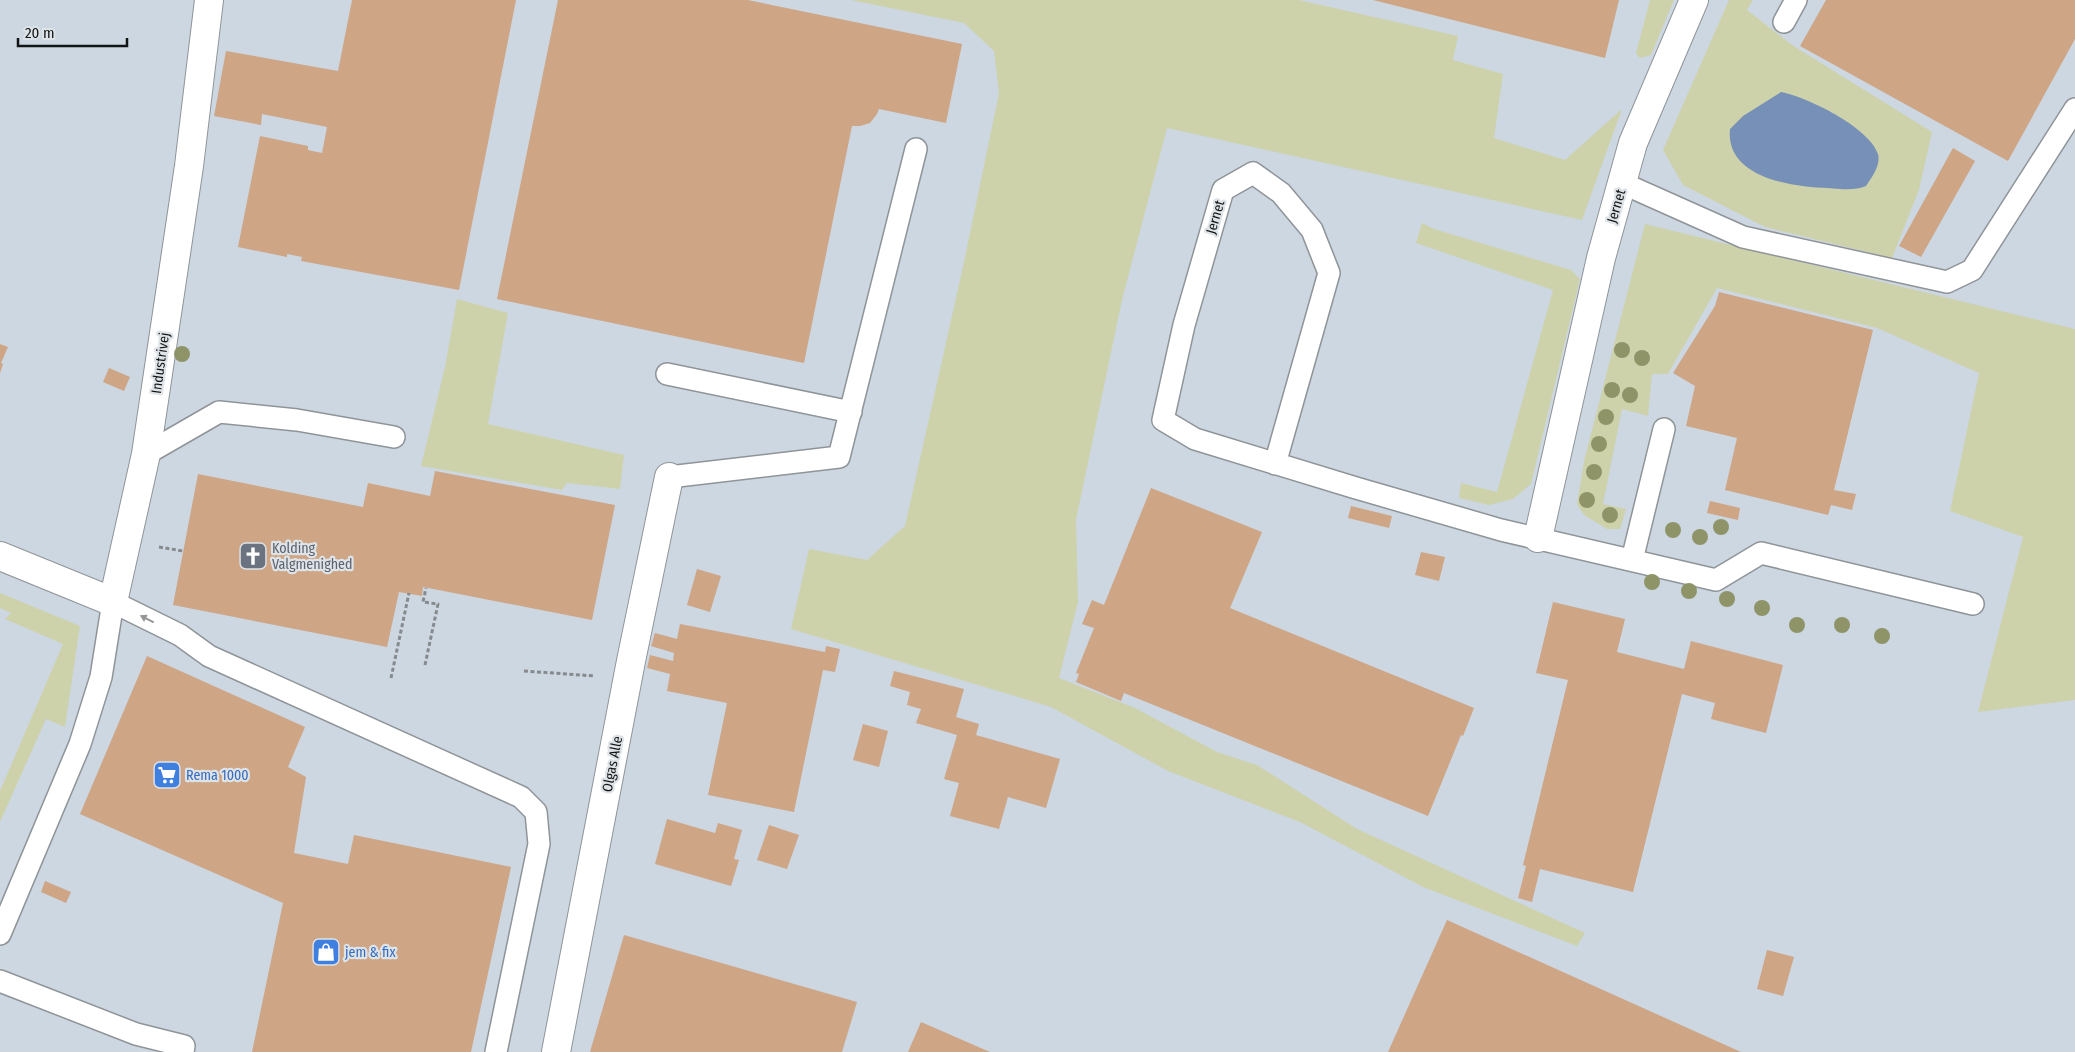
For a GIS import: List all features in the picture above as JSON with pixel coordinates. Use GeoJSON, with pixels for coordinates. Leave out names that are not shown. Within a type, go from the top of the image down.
{"type":"FeatureCollection","features":[{"type":"Feature","properties":{"kind":"street","name":"Industrivej"},"geometry":{"type":"LineString","coordinates":[[113,602],[146,454],[189,166],[209,0]]}},
{"type":"Feature","properties":{"kind":"street","name":"Jernet"},"geometry":{"type":"LineString","coordinates":[[1538,538],[1601,258],[1633,143],[1694,0]]}},
{"type":"Feature","properties":{"kind":"street","name":"Olgas Alle"},"geometry":{"type":"LineString","coordinates":[[556,1052],[669,476]]}},
{"type":"Feature","properties":{"kind":"street"},"geometry":{"type":"LineString","coordinates":[[0,556],[113,602]]}},
{"type":"Feature","properties":{"kind":"lane"},"geometry":{"type":"LineString","coordinates":[[1784,22],[1796,0]]}},
{"type":"Feature","properties":{"kind":"lane"},"geometry":{"type":"LineString","coordinates":[[1622,183],[1743,237],[1947,282],[1972,270],[2075,109]]}},
{"type":"Feature","properties":{"kind":"lane"},"geometry":{"type":"LineString","coordinates":[[669,476],[839,457],[916,149]]}},
{"type":"Feature","properties":{"kind":"lane","name":"Jernet"},"geometry":{"type":"LineString","coordinates":[[1275,464],[1329,274],[1312,230],[1281,193],[1253,173],[1223,190],[1184,324],[1163,420],[1196,439],[1275,464],[1501,530],[1716,580],[1762,553],[1973,604]]}},
{"type":"Feature","properties":{"kind":"lane"},"geometry":{"type":"LineString","coordinates":[[667,374],[851,412]]}},
{"type":"Feature","properties":{"kind":"lane"},"geometry":{"type":"LineString","coordinates":[[146,454],[219,412],[297,420],[394,437]]}},
{"type":"Feature","properties":{"kind":"lane"},"geometry":{"type":"LineString","coordinates":[[1623,558],[1664,429]]}},
{"type":"Feature","properties":{"kind":"lane"},"geometry":{"type":"LineString","coordinates":[[0,934],[80,744],[101,677],[113,602],[180,635],[209,656],[521,797],[536,812],[539,844],[496,1052]]}},
{"type":"Feature","properties":{"kind":"lane"},"geometry":{"type":"LineString","coordinates":[[0,980],[136,1034],[184,1046],[183,1052]]}},
{"type":"Feature","properties":{"kind":"path"},"geometry":{"type":"LineString","coordinates":[[425,665],[438,604],[423,602],[426,588]]}},
{"type":"Feature","properties":{"kind":"path"},"geometry":{"type":"LineString","coordinates":[[391,678],[409,593]]}},
{"type":"Feature","properties":{"kind":"path"},"geometry":{"type":"LineString","coordinates":[[524,670],[628,678]]}},
{"type":"Feature","properties":{"kind":"shaded area"},"geometry":{"type":"Polygon","coordinates":[[[0,0],[2075,0],[2075,1052],[0,1052],[0,0]]]}},
{"type":"Feature","properties":{"kind":"green space"},"geometry":{"type":"Polygon","coordinates":[[[851,0],[1299,0],[1458,36],[1453,60],[1503,74],[1494,138],[1565,160],[1622,109],[1582,220],[1167,128],[1122,300],[1076,520],[1078,602],[1059,678],[1135,708],[1217,752],[1257,765],[1357,829],[1585,933],[1577,946],[1423,887],[1300,822],[1168,771],[1051,707],[791,629],[809,549],[867,560],[905,526],[964,262],[999,93],[994,51],[964,23],[851,0]]]}},
{"type":"Feature","properties":{"kind":"green space"},"geometry":{"type":"Polygon","coordinates":[[[1650,0],[1674,0],[1651,55],[1640,58],[1636,53],[1650,0]]]}},
{"type":"Feature","properties":{"kind":"green space"},"geometry":{"type":"Polygon","coordinates":[[[1729,0],[1753,0],[1747,10],[1792,45],[1932,132],[1919,190],[1892,258],[1765,227],[1683,185],[1663,150],[1729,0]]]}},
{"type":"Feature","properties":{"kind":"green space"},"geometry":{"type":"Polygon","coordinates":[[[1422,223],[1434,229],[1571,270],[1580,279],[1531,484],[1513,499],[1489,505],[1459,498],[1461,483],[1497,492],[1553,290],[1416,243],[1422,223]]]}},
{"type":"Feature","properties":{"kind":"green space"},"geometry":{"type":"Polygon","coordinates":[[[1645,224],[2075,329],[2075,700],[1978,712],[2023,537],[1950,511],[1979,373],[1877,328],[1717,288],[1668,374],[1652,374],[1648,416],[1622,409],[1603,504],[1626,509],[1620,529],[1607,529],[1584,515],[1577,504],[1584,461],[1645,224]]]}},
{"type":"Feature","properties":{"kind":"green space"},"geometry":{"type":"Polygon","coordinates":[[[457,299],[508,313],[488,424],[624,455],[620,489],[567,483],[562,490],[421,466],[445,367],[457,299]]]}},
{"type":"Feature","properties":{"kind":"green space"},"geometry":{"type":"Polygon","coordinates":[[[0,593],[80,626],[65,727],[46,719],[0,822],[0,791],[63,644],[5,619],[11,613],[0,608],[0,593]]]}},
{"type":"Feature","properties":{"kind":"water"},"geometry":{"type":"Polygon","coordinates":[[[1781,92],[1821,107],[1863,134],[1872,144],[1879,158],[1875,171],[1866,186],[1857,189],[1842,189],[1780,182],[1764,177],[1749,169],[1738,159],[1731,146],[1730,129],[1743,116],[1781,92]]]}},
{"type":"Feature","properties":{"kind":"building"},"geometry":{"type":"Polygon","coordinates":[[[352,0],[516,0],[459,290],[301,261],[302,257],[287,254],[287,257],[238,247],[260,136],[308,146],[308,150],[322,153],[327,127],[262,114],[261,125],[214,116],[226,51],[338,71],[352,0]]]}},
{"type":"Feature","properties":{"kind":"building"},"geometry":{"type":"Polygon","coordinates":[[[558,0],[748,0],[962,44],[946,123],[879,109],[870,123],[852,126],[804,363],[497,299],[558,0]]]}},
{"type":"Feature","properties":{"kind":"building"},"geometry":{"type":"Polygon","coordinates":[[[1373,0],[1619,0],[1605,58],[1373,0]]]}},
{"type":"Feature","properties":{"kind":"building"},"geometry":{"type":"Polygon","coordinates":[[[1826,0],[2075,0],[2075,39],[2008,161],[1800,46],[1826,0]]]}},
{"type":"Feature","properties":{"kind":"building"},"geometry":{"type":"Polygon","coordinates":[[[1953,148],[1975,161],[1921,257],[1899,246],[1953,148]]]}},
{"type":"Feature","properties":{"kind":"building"},"geometry":{"type":"Polygon","coordinates":[[[1719,292],[1873,330],[1834,490],[1856,494],[1852,510],[1831,505],[1828,515],[1725,490],[1737,438],[1686,426],[1695,386],[1673,373],[1715,306],[1719,292]]]}},
{"type":"Feature","properties":{"kind":"building"},"geometry":{"type":"Polygon","coordinates":[[[0,344],[8,347],[1,363],[3,364],[0,373],[0,344]]]}},
{"type":"Feature","properties":{"kind":"building"},"geometry":{"type":"Polygon","coordinates":[[[109,368],[130,377],[124,391],[103,382],[109,368]]]}},
{"type":"Feature","properties":{"kind":"building"},"geometry":{"type":"Polygon","coordinates":[[[435,471],[615,505],[592,620],[423,587],[422,596],[399,592],[387,647],[173,605],[198,474],[363,507],[368,483],[430,496],[435,471]]]}},
{"type":"Feature","properties":{"kind":"building"},"geometry":{"type":"Polygon","coordinates":[[[1151,488],[1262,532],[1230,608],[1474,708],[1428,816],[1124,693],[1121,701],[1076,682],[1079,674],[1076,673],[1094,628],[1082,624],[1092,600],[1104,605],[1151,488]]]}},
{"type":"Feature","properties":{"kind":"building"},"geometry":{"type":"Polygon","coordinates":[[[1710,501],[1740,508],[1738,520],[1707,513],[1710,501]]]}},
{"type":"Feature","properties":{"kind":"building"},"geometry":{"type":"Polygon","coordinates":[[[1351,506],[1392,516],[1389,528],[1348,518],[1351,506]]]}},
{"type":"Feature","properties":{"kind":"building"},"geometry":{"type":"Polygon","coordinates":[[[1421,552],[1445,557],[1439,581],[1415,575],[1421,552]]]}},
{"type":"Feature","properties":{"kind":"building"},"geometry":{"type":"Polygon","coordinates":[[[697,569],[721,576],[710,612],[687,605],[697,569]]]}},
{"type":"Feature","properties":{"kind":"building"},"geometry":{"type":"Polygon","coordinates":[[[1553,602],[1625,619],[1617,652],[1684,669],[1691,641],[1783,665],[1766,733],[1711,719],[1715,703],[1682,694],[1633,892],[1540,869],[1532,902],[1518,898],[1526,866],[1523,865],[1568,680],[1536,673],[1553,602]]]}},
{"type":"Feature","properties":{"kind":"building"},"geometry":{"type":"Polygon","coordinates":[[[680,624],[825,652],[826,646],[840,649],[835,672],[823,670],[794,812],[708,795],[727,703],[667,691],[670,674],[647,668],[650,655],[673,661],[674,653],[651,646],[655,633],[677,639],[680,624]]]}},
{"type":"Feature","properties":{"kind":"building"},"geometry":{"type":"Polygon","coordinates":[[[147,656],[305,727],[288,767],[306,777],[294,853],[348,864],[354,835],[511,867],[471,1052],[252,1052],[283,903],[80,814],[147,656]]]}},
{"type":"Feature","properties":{"kind":"building"},"geometry":{"type":"Polygon","coordinates":[[[894,671],[964,689],[956,717],[979,724],[976,735],[1060,759],[1046,808],[1008,797],[999,829],[950,816],[959,783],[944,779],[957,735],[916,723],[921,709],[907,705],[910,692],[890,686],[894,671]]]}},
{"type":"Feature","properties":{"kind":"building"},"geometry":{"type":"Polygon","coordinates":[[[863,724],[888,731],[879,767],[853,760],[863,724]]]}},
{"type":"Feature","properties":{"kind":"building"},"geometry":{"type":"Polygon","coordinates":[[[667,819],[715,833],[718,823],[742,830],[734,859],[739,860],[731,886],[655,864],[667,819]]]}},
{"type":"Feature","properties":{"kind":"building"},"geometry":{"type":"Polygon","coordinates":[[[769,825],[799,835],[787,869],[757,860],[769,825]]]}},
{"type":"Feature","properties":{"kind":"building"},"geometry":{"type":"Polygon","coordinates":[[[45,881],[71,892],[66,903],[41,892],[45,881]]]}},
{"type":"Feature","properties":{"kind":"building"},"geometry":{"type":"Polygon","coordinates":[[[1447,920],[1741,1052],[1388,1052],[1447,920]]]}},
{"type":"Feature","properties":{"kind":"building"},"geometry":{"type":"Polygon","coordinates":[[[624,935],[857,1002],[842,1052],[590,1052],[624,935]]]}},
{"type":"Feature","properties":{"kind":"building"},"geometry":{"type":"Polygon","coordinates":[[[1767,950],[1794,957],[1783,996],[1757,989],[1767,950]]]}},
{"type":"Feature","properties":{"kind":"building"},"geometry":{"type":"Polygon","coordinates":[[[921,1022],[990,1052],[908,1052],[921,1022]]]}},
{"type":"Feature","properties":{"kind":"place","name":"Kolding Valgmenighed"},"geometry":{"type":"Point","coordinates":[253,556]}},
{"type":"Feature","properties":{"kind":"place","name":"Rema 1000"},"geometry":{"type":"Point","coordinates":[167,775]}},
{"type":"Feature","properties":{"kind":"place","name":"jem & fix"},"geometry":{"type":"Point","coordinates":[326,952]}}]}
